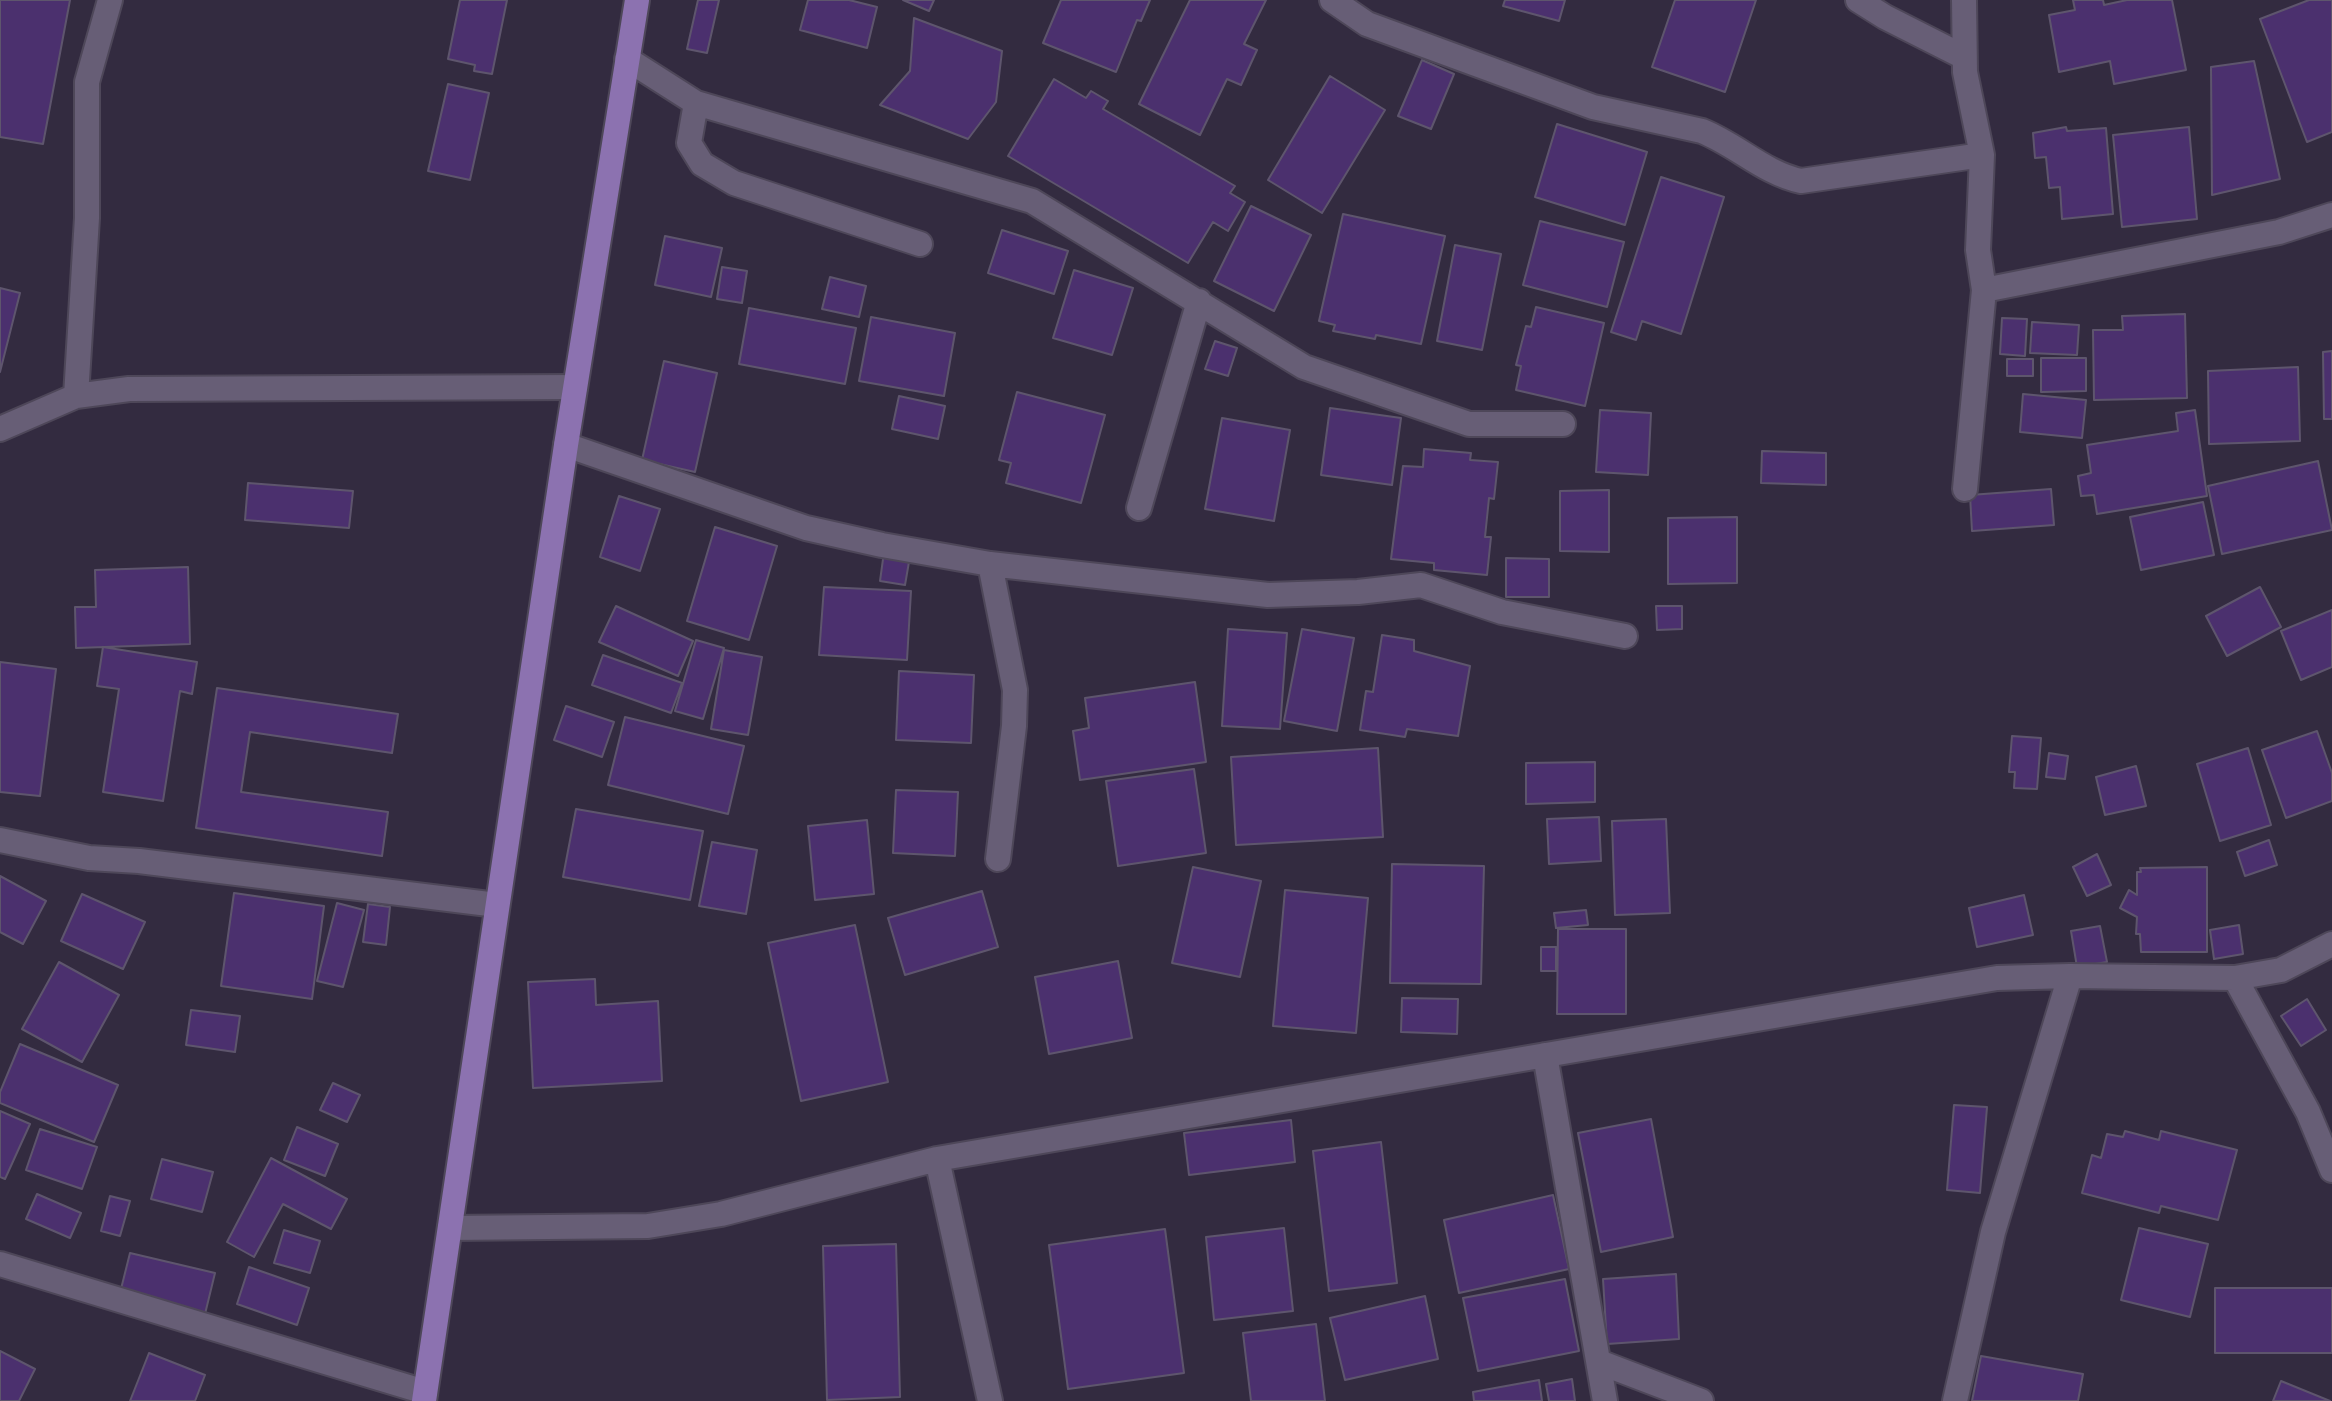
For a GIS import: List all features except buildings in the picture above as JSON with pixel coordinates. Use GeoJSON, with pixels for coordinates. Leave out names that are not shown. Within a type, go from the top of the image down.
{"type":"FeatureCollection","features":[{"type":"Feature","properties":{"kind":"main road"},"geometry":{"type":"LineString","coordinates":[[424,1397],[566,445],[637,0]]}},
{"type":"Feature","properties":{"kind":"street"},"geometry":{"type":"LineString","coordinates":[[76,396],[87,218],[87,82],[110,0]]}},
{"type":"Feature","properties":{"kind":"street"},"geometry":{"type":"LineString","coordinates":[[1332,0],[1367,24],[1593,107],[1710,134],[1782,177],[1801,181],[1982,155]]}},
{"type":"Feature","properties":{"kind":"street"},"geometry":{"type":"LineString","coordinates":[[1858,0],[1964,57]]}},
{"type":"Feature","properties":{"kind":"street"},"geometry":{"type":"LineString","coordinates":[[1964,0],[1965,72],[1982,155],[1978,250],[1984,290],[1965,489]]}},
{"type":"Feature","properties":{"kind":"street"},"geometry":{"type":"LineString","coordinates":[[627,59],[696,103],[1032,201],[1304,367],[1469,424],[1563,424]]}},
{"type":"Feature","properties":{"kind":"street"},"geometry":{"type":"LineString","coordinates":[[696,103],[689,143],[702,164],[734,183],[920,244]]}},
{"type":"Feature","properties":{"kind":"street"},"geometry":{"type":"LineString","coordinates":[[1984,290],[2279,232],[2332,215]]}},
{"type":"Feature","properties":{"kind":"street"},"geometry":{"type":"LineString","coordinates":[[1139,508],[1199,301]]}},
{"type":"Feature","properties":{"kind":"street"},"geometry":{"type":"LineString","coordinates":[[0,429],[76,396],[129,389],[575,387]]}},
{"type":"Feature","properties":{"kind":"street"},"geometry":{"type":"LineString","coordinates":[[566,445],[806,528],[990,564],[1268,595],[1358,592],[1421,585],[1502,612],[1625,636]]}},
{"type":"Feature","properties":{"kind":"street"},"geometry":{"type":"LineString","coordinates":[[990,564],[1015,690],[1014,726],[998,859]]}},
{"type":"Feature","properties":{"kind":"street"},"geometry":{"type":"LineString","coordinates":[[0,840],[89,858],[139,861],[497,905]]}},
{"type":"Feature","properties":{"kind":"street"},"geometry":{"type":"LineString","coordinates":[[450,1228],[648,1226],[721,1214],[937,1159],[1997,978],[2235,978],[2281,970],[2332,944]]}},
{"type":"Feature","properties":{"kind":"street"},"geometry":{"type":"LineString","coordinates":[[1955,1401],[1993,1232],[2070,976]]}},
{"type":"Feature","properties":{"kind":"street"},"geometry":{"type":"LineString","coordinates":[[2235,978],[2308,1112],[2332,1170]]}},
{"type":"Feature","properties":{"kind":"street"},"geometry":{"type":"LineString","coordinates":[[1545,1055],[1605,1401]]}},
{"type":"Feature","properties":{"kind":"street"},"geometry":{"type":"LineString","coordinates":[[937,1159],[990,1401]]}},
{"type":"Feature","properties":{"kind":"street"},"geometry":{"type":"LineString","coordinates":[[0,1264],[424,1397]]}},
{"type":"Feature","properties":{"kind":"street"},"geometry":{"type":"LineString","coordinates":[[1599,1362],[1701,1401]]}}]}
